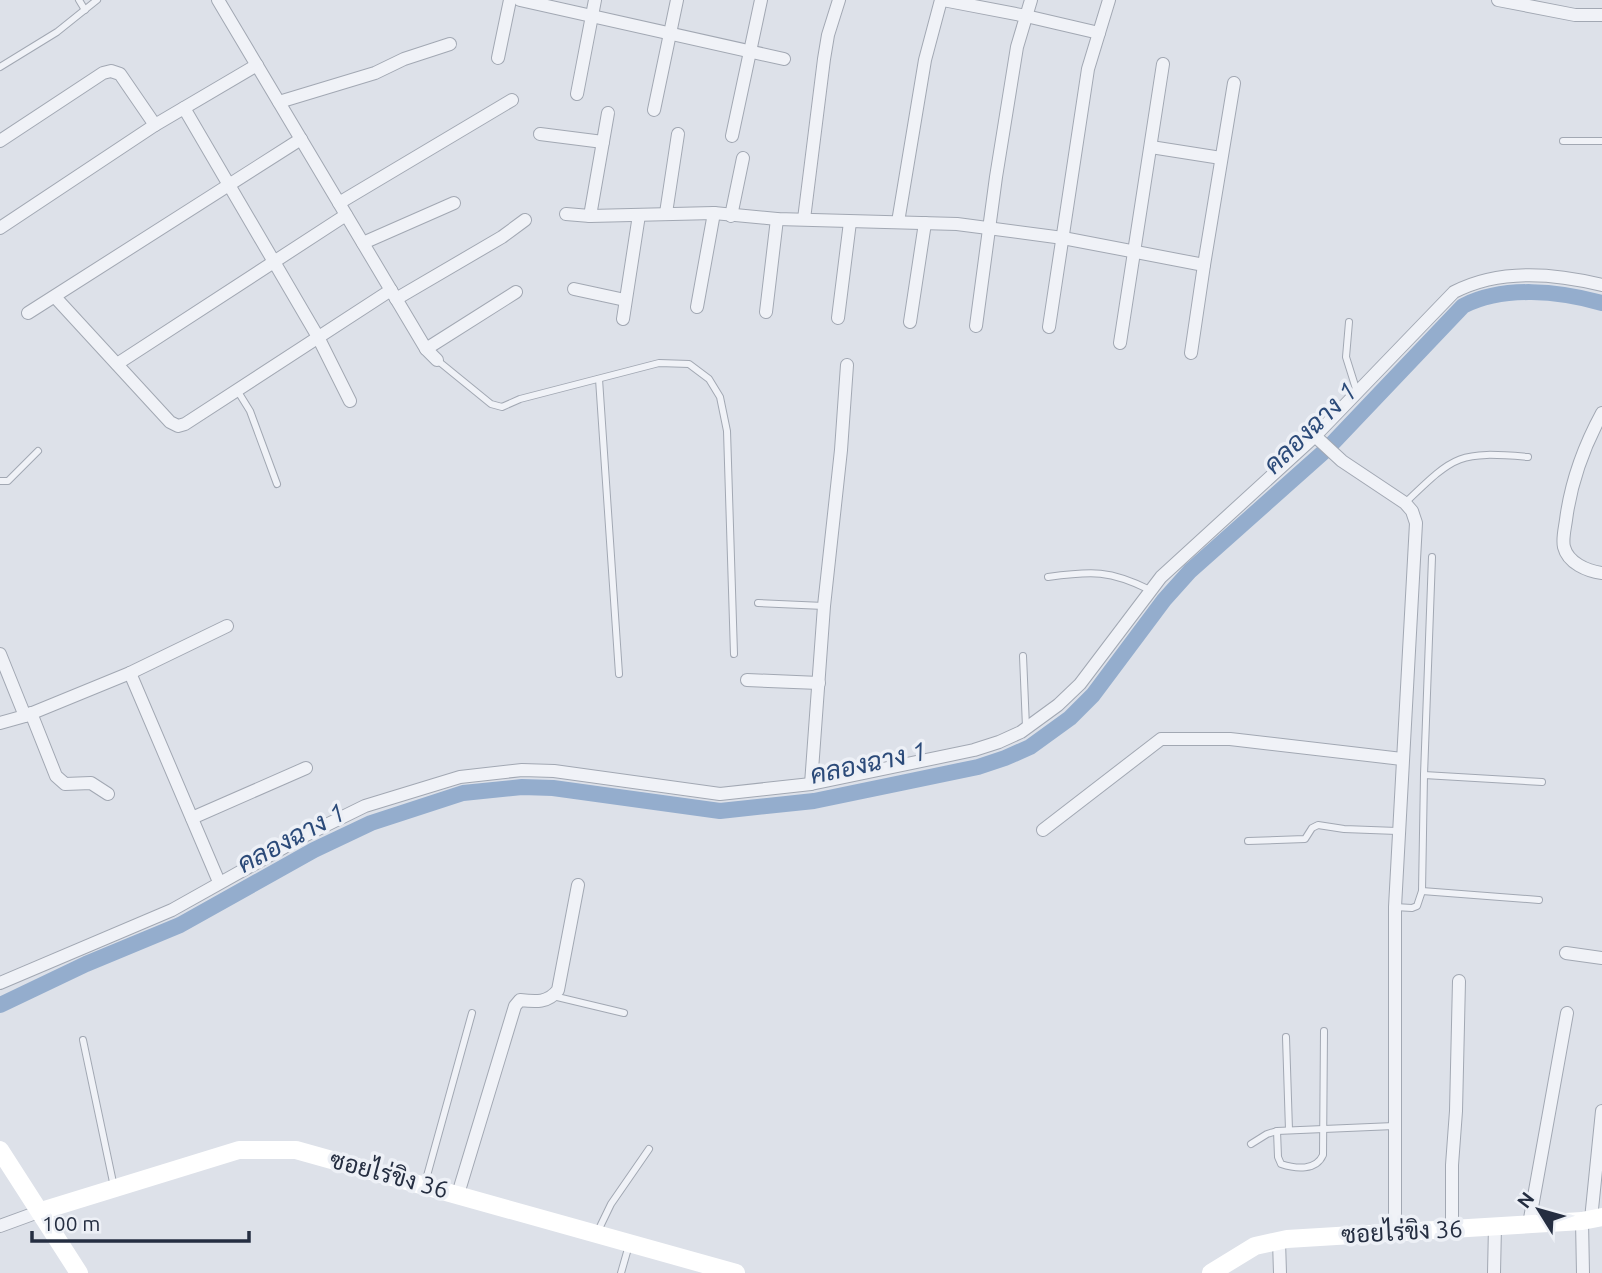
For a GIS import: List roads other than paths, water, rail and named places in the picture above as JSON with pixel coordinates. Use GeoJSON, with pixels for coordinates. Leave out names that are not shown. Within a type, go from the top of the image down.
{"type":"FeatureCollection","features":[{"type":"Feature","properties":{"kind":"street"},"geometry":{"type":"LineString","coordinates":[[218,0],[426,349],[437,360]]}},
{"type":"Feature","properties":{"kind":"street"},"geometry":{"type":"LineString","coordinates":[[498,58],[510,0]]}},
{"type":"Feature","properties":{"kind":"street"},"geometry":{"type":"LineString","coordinates":[[520,0],[784,59]]}},
{"type":"Feature","properties":{"kind":"street"},"geometry":{"type":"LineString","coordinates":[[577,94],[595,0]]}},
{"type":"Feature","properties":{"kind":"street"},"geometry":{"type":"LineString","coordinates":[[654,110],[677,0]]}},
{"type":"Feature","properties":{"kind":"street"},"geometry":{"type":"LineString","coordinates":[[732,136],[761,0]]}},
{"type":"Feature","properties":{"kind":"street"},"geometry":{"type":"LineString","coordinates":[[804,219],[824,59],[839,0]]}},
{"type":"Feature","properties":{"kind":"street"},"geometry":{"type":"LineString","coordinates":[[898,222],[925,60],[942,0],[1099,33]]}},
{"type":"Feature","properties":{"kind":"street"},"geometry":{"type":"LineString","coordinates":[[976,326],[1017,47],[1031,0]]}},
{"type":"Feature","properties":{"kind":"street"},"geometry":{"type":"LineString","coordinates":[[1049,327],[1088,69],[1109,0]]}},
{"type":"Feature","properties":{"kind":"street"},"geometry":{"type":"LineString","coordinates":[[1498,0],[1575,15],[1602,15]]}},
{"type":"Feature","properties":{"kind":"street"},"geometry":{"type":"LineString","coordinates":[[279,102],[375,73],[404,59],[450,44]]}},
{"type":"Feature","properties":{"kind":"street"},"geometry":{"type":"LineString","coordinates":[[1120,343],[1163,64]]}},
{"type":"Feature","properties":{"kind":"street"},"geometry":{"type":"LineString","coordinates":[[0,228],[155,125],[257,65]]}},
{"type":"Feature","properties":{"kind":"street"},"geometry":{"type":"LineString","coordinates":[[0,141],[103,73],[111,71],[120,74],[155,125]]}},
{"type":"Feature","properties":{"kind":"street"},"geometry":{"type":"LineString","coordinates":[[1191,353],[1234,83]]}},
{"type":"Feature","properties":{"kind":"street"},"geometry":{"type":"LineString","coordinates":[[339,203],[512,100]]}},
{"type":"Feature","properties":{"kind":"street"},"geometry":{"type":"LineString","coordinates":[[184,108],[318,337],[350,401]]}},
{"type":"Feature","properties":{"kind":"street"},"geometry":{"type":"LineString","coordinates":[[590,216],[608,113]]}},
{"type":"Feature","properties":{"kind":"street"},"geometry":{"type":"LineString","coordinates":[[540,134],[603,142]]}},
{"type":"Feature","properties":{"kind":"street"},"geometry":{"type":"LineString","coordinates":[[666,213],[678,134]]}},
{"type":"Feature","properties":{"kind":"street"},"geometry":{"type":"LineString","coordinates":[[28,313],[301,139]]}},
{"type":"Feature","properties":{"kind":"street"},"geometry":{"type":"LineString","coordinates":[[1152,147],[1222,158]]}},
{"type":"Feature","properties":{"kind":"street"},"geometry":{"type":"LineString","coordinates":[[731,216],[743,158]]}},
{"type":"Feature","properties":{"kind":"street"},"geometry":{"type":"LineString","coordinates":[[363,243],[454,203]]}},
{"type":"Feature","properties":{"kind":"street"},"geometry":{"type":"LineString","coordinates":[[566,214],[590,216],[714,213],[777,219],[957,224],[1063,238],[1204,265]]}},
{"type":"Feature","properties":{"kind":"street"},"geometry":{"type":"LineString","coordinates":[[697,307],[714,213]]}},
{"type":"Feature","properties":{"kind":"street"},"geometry":{"type":"LineString","coordinates":[[117,364],[346,215]]}},
{"type":"Feature","properties":{"kind":"street"},"geometry":{"type":"LineString","coordinates":[[623,319],[639,215]]}},
{"type":"Feature","properties":{"kind":"street"},"geometry":{"type":"LineString","coordinates":[[766,312],[777,219]]}},
{"type":"Feature","properties":{"kind":"street"},"geometry":{"type":"LineString","coordinates":[[55,297],[170,422],[178,426],[318,337],[502,237],[525,220]]}},
{"type":"Feature","properties":{"kind":"street"},"geometry":{"type":"LineString","coordinates":[[838,318],[850,222]]}},
{"type":"Feature","properties":{"kind":"street"},"geometry":{"type":"LineString","coordinates":[[910,322],[925,223]]}},
{"type":"Feature","properties":{"kind":"street"},"geometry":{"type":"LineString","coordinates":[[0,983],[172,910],[306,835],[365,806],[460,776],[522,770],[554,771],[720,794],[811,784],[974,750],[999,742],[1026,729],[1080,684],[1150,590],[1178,559],[1318,439],[1357,392],[1445,299],[1465,286],[1520,276],[1577,279],[1602,285]]}},
{"type":"Feature","properties":{"kind":"street"},"geometry":{"type":"LineString","coordinates":[[575,289],[625,300]]}},
{"type":"Feature","properties":{"kind":"street"},"geometry":{"type":"LineString","coordinates":[[426,349],[516,292]]}},
{"type":"Feature","properties":{"kind":"street"},"geometry":{"type":"LineString","coordinates":[[811,784],[824,606],[841,450],[847,365]]}},
{"type":"Feature","properties":{"kind":"street"},"geometry":{"type":"LineString","coordinates":[[1602,413],[1583,448],[1574,476],[1564,549],[1575,564],[1602,573]]}},
{"type":"Feature","properties":{"kind":"street"},"geometry":{"type":"LineString","coordinates":[[1318,439],[1342,461],[1405,503],[1412,511],[1416,523],[1397,831],[1395,1232]]}},
{"type":"Feature","properties":{"kind":"street"},"geometry":{"type":"LineString","coordinates":[[0,723],[28,715],[130,673],[227,626]]}},
{"type":"Feature","properties":{"kind":"street"},"geometry":{"type":"LineString","coordinates":[[0,654],[56,776],[65,784],[91,783],[108,794]]}},
{"type":"Feature","properties":{"kind":"street"},"geometry":{"type":"LineString","coordinates":[[130,673],[219,882]]}},
{"type":"Feature","properties":{"kind":"street"},"geometry":{"type":"LineString","coordinates":[[747,680],[819,683]]}},
{"type":"Feature","properties":{"kind":"street"},"geometry":{"type":"LineString","coordinates":[[1043,830],[1161,739],[1230,739],[1402,760]]}},
{"type":"Feature","properties":{"kind":"street"},"geometry":{"type":"LineString","coordinates":[[192,818],[306,768]]}},
{"type":"Feature","properties":{"kind":"street"},"geometry":{"type":"LineString","coordinates":[[458,1194],[515,1006],[520,1000],[536,1002],[553,996],[558,990],[578,885]]}},
{"type":"Feature","properties":{"kind":"street"},"geometry":{"type":"LineString","coordinates":[[1566,953],[1602,958]]}},
{"type":"Feature","properties":{"kind":"street"},"geometry":{"type":"LineString","coordinates":[[1452,1229],[1459,981]]}},
{"type":"Feature","properties":{"kind":"street"},"geometry":{"type":"LineString","coordinates":[[1530,1224],[1567,1013]]}},
{"type":"Feature","properties":{"kind":"street"},"geometry":{"type":"LineString","coordinates":[[1583,1273],[1592,1219],[1602,1111]]}},
{"type":"Feature","properties":{"kind":"street"},"geometry":{"type":"LineString","coordinates":[[0,1150],[79,1273]]}},
{"type":"Feature","properties":{"kind":"street","name":"ซอยไร่ขิง 36"},"geometry":{"type":"LineString","coordinates":[[41,1211],[239,1150],[296,1150],[736,1273]]}},
{"type":"Feature","properties":{"kind":"street"},"geometry":{"type":"LineString","coordinates":[[0,1226],[41,1211]]}},
{"type":"Feature","properties":{"kind":"street","name":"ซอยไร่ขิง 36"},"geometry":{"type":"LineString","coordinates":[[1211,1273],[1255,1246],[1279,1241],[1592,1219]]}},
{"type":"Feature","properties":{"kind":"street"},"geometry":{"type":"LineString","coordinates":[[1494,1273],[1495,1226]]}},
{"type":"Feature","properties":{"kind":"street"},"geometry":{"type":"LineString","coordinates":[[1279,1241],[1280,1273]]}},
{"type":"Feature","properties":{"kind":"lane"},"geometry":{"type":"LineString","coordinates":[[79,0],[85,10]]}},
{"type":"Feature","properties":{"kind":"lane"},"geometry":{"type":"LineString","coordinates":[[0,67],[57,32],[97,0]]}},
{"type":"Feature","properties":{"kind":"lane"},"geometry":{"type":"LineString","coordinates":[[1563,141],[1602,141]]}},
{"type":"Feature","properties":{"kind":"lane"},"geometry":{"type":"LineString","coordinates":[[1349,322],[1346,357],[1357,392]]}},
{"type":"Feature","properties":{"kind":"lane"},"geometry":{"type":"LineString","coordinates":[[437,360],[491,404],[502,407],[659,363],[689,365],[709,379],[720,397],[727,431],[734,654]]}},
{"type":"Feature","properties":{"kind":"lane"},"geometry":{"type":"LineString","coordinates":[[599,379],[619,674]]}},
{"type":"Feature","properties":{"kind":"lane"},"geometry":{"type":"LineString","coordinates":[[237,390],[250,411],[277,484]]}},
{"type":"Feature","properties":{"kind":"lane"},"geometry":{"type":"LineString","coordinates":[[0,481],[8,481],[38,451]]}},
{"type":"Feature","properties":{"kind":"lane"},"geometry":{"type":"LineString","coordinates":[[1405,503],[1442,467],[1465,456],[1487,453],[1528,457]]}},
{"type":"Feature","properties":{"kind":"lane"},"geometry":{"type":"LineString","coordinates":[[1395,906],[1412,908],[1417,905],[1422,891],[1423,775],[1432,557]]}},
{"type":"Feature","properties":{"kind":"lane"},"geometry":{"type":"LineString","coordinates":[[1048,577],[1101,573],[1124,577],[1150,590]]}},
{"type":"Feature","properties":{"kind":"lane"},"geometry":{"type":"LineString","coordinates":[[758,603],[824,606]]}},
{"type":"Feature","properties":{"kind":"lane"},"geometry":{"type":"LineString","coordinates":[[1023,656],[1026,729]]}},
{"type":"Feature","properties":{"kind":"lane"},"geometry":{"type":"LineString","coordinates":[[1423,775],[1542,782]]}},
{"type":"Feature","properties":{"kind":"lane"},"geometry":{"type":"LineString","coordinates":[[1248,841],[1305,839],[1312,828],[1318,825],[1397,831]]}},
{"type":"Feature","properties":{"kind":"lane"},"geometry":{"type":"LineString","coordinates":[[1422,891],[1539,900]]}},
{"type":"Feature","properties":{"kind":"lane"},"geometry":{"type":"LineString","coordinates":[[553,996],[624,1013]]}},
{"type":"Feature","properties":{"kind":"lane"},"geometry":{"type":"LineString","coordinates":[[425,1184],[472,1013]]}},
{"type":"Feature","properties":{"kind":"lane"},"geometry":{"type":"LineString","coordinates":[[1277,1131],[1278,1157],[1281,1164],[1312,1167],[1319,1164],[1323,1155],[1324,1031]]}},
{"type":"Feature","properties":{"kind":"lane"},"geometry":{"type":"LineString","coordinates":[[1286,1037],[1289,1130]]}},
{"type":"Feature","properties":{"kind":"lane"},"geometry":{"type":"LineString","coordinates":[[83,1040],[114,1188]]}},
{"type":"Feature","properties":{"kind":"lane"},"geometry":{"type":"LineString","coordinates":[[1251,1144],[1277,1131],[1394,1126]]}},
{"type":"Feature","properties":{"kind":"lane"},"geometry":{"type":"LineString","coordinates":[[597,1233],[611,1203],[649,1149]]}},
{"type":"Feature","properties":{"kind":"lane"},"geometry":{"type":"LineString","coordinates":[[621,1273],[629,1242]]}},
{"type":"Feature","properties":{"kind":"waterway","name":"คลองฉาง 1"},"geometry":{"type":"LineString","coordinates":[[0,1005],[86,964],[180,925],[314,850],[371,823],[463,793],[522,787],[553,788],[720,811],[814,801],[978,767],[1005,758],[1030,747],[1070,718],[1093,695],[1164,600],[1190,571],[1327,449],[1463,306],[1496,295],[1532,292],[1568,295],[1602,303]]}}]}
